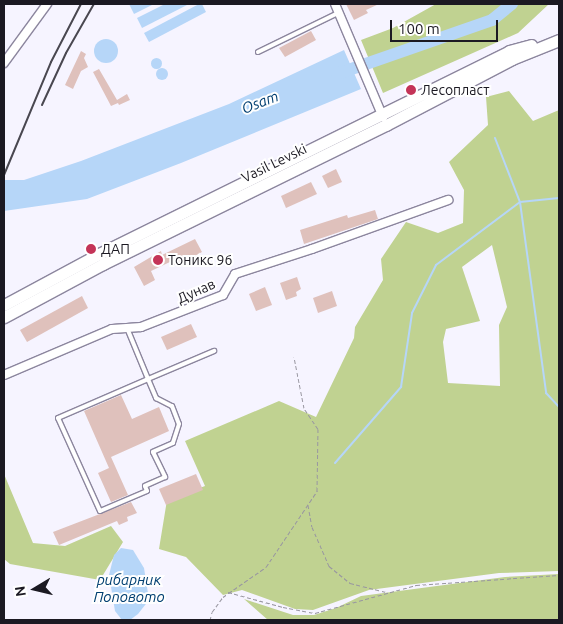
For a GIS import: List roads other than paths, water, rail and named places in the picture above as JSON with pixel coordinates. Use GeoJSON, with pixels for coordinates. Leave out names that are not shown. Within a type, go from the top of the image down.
{"type":"FeatureCollection","features":[{"type":"Feature","properties":{"kind":"main road","name":"Vasil Levski"},"geometry":{"type":"LineString","coordinates":[[4,317],[384,120],[509,51],[559,38]]}},
{"type":"Feature","properties":{"kind":"main road","name":"Vasil Levski"},"geometry":{"type":"LineString","coordinates":[[4,305],[99,254],[384,120]]}},
{"type":"Feature","properties":{"kind":"street"},"geometry":{"type":"LineString","coordinates":[[4,63],[47,4]]}},
{"type":"Feature","properties":{"kind":"street"},"geometry":{"type":"LineString","coordinates":[[335,4],[384,120]]}},
{"type":"Feature","properties":{"kind":"street","name":"Дунав"},"geometry":{"type":"LineString","coordinates":[[4,375],[112,330],[141,327],[223,295],[235,274],[312,249],[448,200]]}},
{"type":"Feature","properties":{"kind":"lane"},"geometry":{"type":"LineString","coordinates":[[258,52],[338,13]]}},
{"type":"Feature","properties":{"kind":"lane"},"geometry":{"type":"LineString","coordinates":[[127,328],[148,379],[156,398],[172,406],[179,424],[173,443],[153,452],[165,477],[145,486],[147,492],[100,511],[58,418],[148,379],[214,351]]}},
{"type":"Feature","properties":{"kind":"water"},"geometry":{"type":"Polygon","coordinates":[[[129,4],[154,4],[134,14],[129,4]]]}},
{"type":"Feature","properties":{"kind":"water"},"geometry":{"type":"Polygon","coordinates":[[[165,4],[189,4],[142,28],[137,18],[165,4]]]}},
{"type":"Feature","properties":{"kind":"water"},"geometry":{"type":"Polygon","coordinates":[[[202,4],[206,12],[149,42],[144,33],[202,4]]]}},
{"type":"Feature","properties":{"kind":"water"},"geometry":{"type":"Polygon","coordinates":[[[106,39],[111,40],[117,46],[117,56],[111,62],[106,63],[101,62],[95,56],[94,51],[95,46],[101,40],[106,39]]]}},
{"type":"Feature","properties":{"kind":"water"},"geometry":{"type":"Polygon","coordinates":[[[344,50],[361,89],[181,163],[87,199],[4,211],[4,180],[24,180],[81,161],[229,104],[344,50]]]}},
{"type":"Feature","properties":{"kind":"water"},"geometry":{"type":"Polygon","coordinates":[[[156,57],[162,63],[156,69],[150,63],[156,57]]]}},
{"type":"Feature","properties":{"kind":"water"},"geometry":{"type":"Polygon","coordinates":[[[162,68],[168,74],[162,80],[156,74],[162,68]]]}},
{"type":"Feature","properties":{"kind":"water","name":"рибарник Поповото"},"geometry":{"type":"Polygon","coordinates":[[[121,548],[133,550],[144,568],[149,600],[138,614],[130,620],[122,620],[115,611],[109,575],[114,555],[121,548]]]}},
{"type":"Feature","properties":{"kind":"waterway","name":"Osam"},"geometry":{"type":"LineString","coordinates":[[337,74],[492,20],[512,4]]}},
{"type":"Feature","properties":{"kind":"waterway"},"geometry":{"type":"LineString","coordinates":[[495,138],[520,202],[559,198]]}},
{"type":"Feature","properties":{"kind":"waterway"},"geometry":{"type":"LineString","coordinates":[[335,463],[401,387],[412,313],[436,265],[520,202],[546,393],[559,407]]}},
{"type":"Feature","properties":{"kind":"railway"},"geometry":{"type":"LineString","coordinates":[[4,175],[51,62],[81,4]]}},
{"type":"Feature","properties":{"kind":"railway"},"geometry":{"type":"LineString","coordinates":[[42,105],[66,53],[94,4]]}},
{"type":"Feature","properties":{"kind":"place","name":"Лесопласт"},"geometry":{"type":"Point","coordinates":[411,90]}},
{"type":"Feature","properties":{"kind":"place","name":"ДАП"},"geometry":{"type":"Point","coordinates":[91,249]}},
{"type":"Feature","properties":{"kind":"place","name":"Тоникс 96"},"geometry":{"type":"Point","coordinates":[158,260]}}]}
